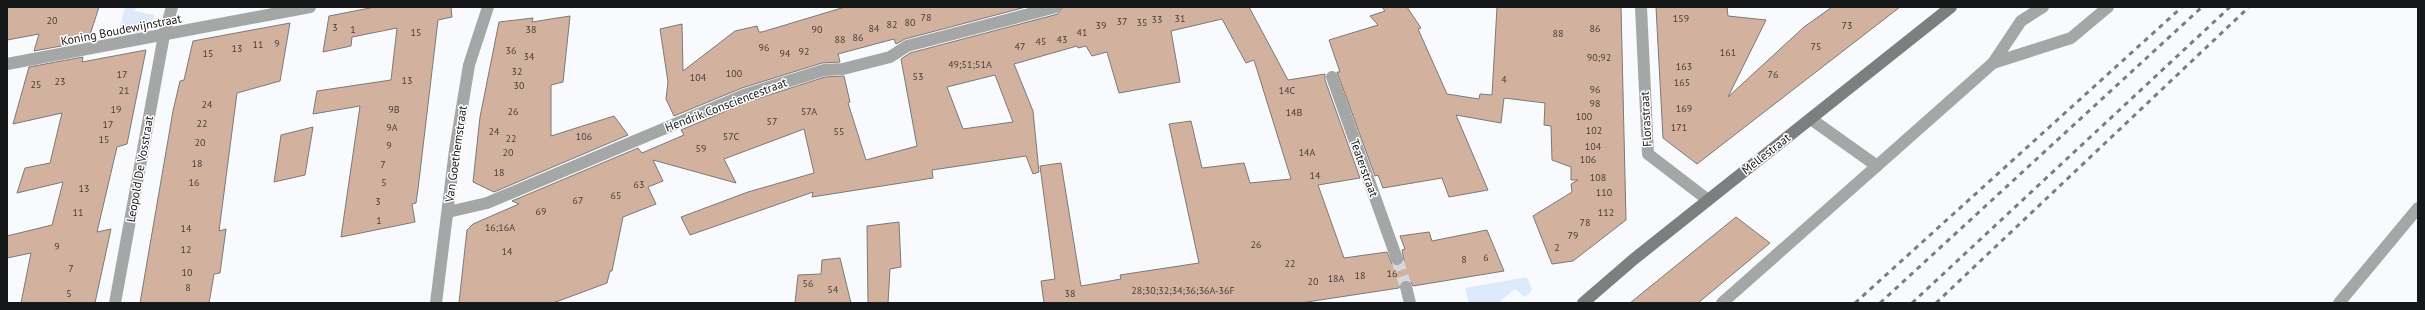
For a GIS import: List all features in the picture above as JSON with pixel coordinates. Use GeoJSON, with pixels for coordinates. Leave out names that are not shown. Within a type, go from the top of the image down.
{"type":"FeatureCollection","features":[{"type":"Feature","properties":{"kind":"street","name":"Leopold De Vosstraat"},"geometry":{"type":"LineString","coordinates":[[115,303],[164,35],[172,7]]}},
{"type":"Feature","properties":{"kind":"street","name":"Koning Boudewijnstraat"},"geometry":{"type":"LineString","coordinates":[[7,64],[310,7]]}},
{"type":"Feature","properties":{"kind":"street","name":"Van Goethemstraat"},"geometry":{"type":"LineString","coordinates":[[436,303],[455,150],[469,65],[488,7]]}},
{"type":"Feature","properties":{"kind":"street","name":"Hendrik Consciencestraat"},"geometry":{"type":"LineString","coordinates":[[448,212],[487,203],[765,88],[824,70],[843,69],[890,57],[907,46],[1043,9],[1056,7]]}},
{"type":"Feature","properties":{"kind":"street","name":"Florastraat"},"geometry":{"type":"LineString","coordinates":[[1641,7],[1648,154],[1708,200]]}},
{"type":"Feature","properties":{"kind":"street","name":"Mellestraat"},"geometry":{"type":"LineString","coordinates":[[1583,303],[1708,200],[1952,7]]}},
{"type":"Feature","properties":{"kind":"street"},"geometry":{"type":"LineString","coordinates":[[1722,303],[1993,63],[2022,21],[2043,7]]}},
{"type":"Feature","properties":{"kind":"street"},"geometry":{"type":"LineString","coordinates":[[1993,63],[2071,38],[2108,7]]}},
{"type":"Feature","properties":{"kind":"street","name":"Teaterstraat"},"geometry":{"type":"LineString","coordinates":[[1332,77],[1397,259]]}},
{"type":"Feature","properties":{"kind":"street"},"geometry":{"type":"LineString","coordinates":[[1811,119],[1877,166]]}},
{"type":"Feature","properties":{"kind":"street"},"geometry":{"type":"LineString","coordinates":[[2339,303],[2418,208]]}},
{"type":"Feature","properties":{"kind":"street"},"geometry":{"type":"LineString","coordinates":[[1406,287],[1410,303]]}},
{"type":"Feature","properties":{"kind":"shaded area"},"geometry":{"type":"Polygon","coordinates":[[[125,7],[138,7],[134,11],[155,15],[148,28],[140,34],[116,41],[125,7]]]}},
{"type":"Feature","properties":{"kind":"shaded area"},"geometry":{"type":"Polygon","coordinates":[[[1527,277],[1532,290],[1525,297],[1515,289],[1498,303],[1469,303],[1465,288],[1527,277]]]}},
{"type":"Feature","properties":{"kind":"building"},"geometry":{"type":"Polygon","coordinates":[[[7,7],[99,7],[88,41],[34,51],[39,34],[7,40],[7,7]]]}},
{"type":"Feature","properties":{"kind":"building"},"geometry":{"type":"Polygon","coordinates":[[[375,7],[451,7],[452,17],[438,20],[418,189],[416,203],[412,204],[415,222],[341,237],[360,106],[313,114],[317,91],[391,80],[397,28],[352,37],[351,46],[323,52],[329,16],[375,7]]]}},
{"type":"Feature","properties":{"kind":"building"},"geometry":{"type":"Polygon","coordinates":[[[845,7],[1026,7],[905,39],[896,44],[894,39],[838,54],[840,62],[822,63],[742,88],[674,116],[666,99],[668,82],[660,29],[682,24],[683,71],[735,31],[757,26],[759,32],[762,32],[845,7]]]}},
{"type":"Feature","properties":{"kind":"building"},"geometry":{"type":"Polygon","coordinates":[[[1063,7],[1249,7],[1288,80],[1325,74],[1325,80],[1360,178],[1318,185],[1344,258],[1387,252],[1392,264],[1399,266],[1404,261],[1402,250],[1405,249],[1400,236],[1429,232],[1432,241],[1487,230],[1504,271],[1413,286],[1411,282],[1405,280],[1401,282],[1399,288],[1300,303],[1044,303],[1041,281],[1055,279],[1040,166],[1061,163],[1081,286],[1121,279],[1120,275],[1199,263],[1169,124],[1191,121],[1202,168],[1244,163],[1250,183],[1291,179],[1254,60],[1246,63],[1222,19],[1171,31],[1180,82],[1119,93],[1107,52],[1092,56],[1086,46],[1078,48],[1077,46],[1014,64],[1033,111],[1039,172],[1033,174],[1026,156],[932,170],[933,178],[812,197],[813,192],[690,235],[681,217],[748,192],[814,173],[804,129],[724,159],[736,183],[653,160],[663,181],[648,187],[656,204],[623,217],[612,271],[610,271],[607,283],[553,303],[459,303],[467,230],[473,224],[519,204],[512,201],[638,148],[642,153],[684,135],[681,130],[747,102],[825,77],[844,76],[850,102],[848,103],[866,160],[917,146],[901,59],[910,53],[1058,14],[1063,7]],[[995,75],[947,87],[963,129],[1013,122],[995,75]]]}},
{"type":"Feature","properties":{"kind":"building"},"geometry":{"type":"Polygon","coordinates":[[[1382,7],[1407,7],[1421,28],[1418,29],[1447,94],[1479,99],[1480,94],[1492,95],[1497,7],[1621,7],[1626,220],[1573,261],[1552,264],[1533,216],[1572,192],[1571,184],[1578,180],[1571,180],[1571,167],[1552,160],[1551,126],[1544,125],[1545,103],[1504,98],[1501,123],[1456,115],[1488,190],[1449,197],[1442,178],[1383,188],[1378,175],[1375,176],[1337,72],[1340,72],[1329,40],[1378,25],[1370,16],[1385,11],[1382,7]]]}},
{"type":"Feature","properties":{"kind":"building"},"geometry":{"type":"Polygon","coordinates":[[[1656,7],[1727,7],[1728,16],[1766,20],[1728,97],[1804,27],[1832,7],[1900,7],[1697,164],[1663,138],[1656,7]]]}},
{"type":"Feature","properties":{"kind":"building"},"geometry":{"type":"Polygon","coordinates":[[[570,16],[563,82],[551,85],[551,136],[614,116],[628,135],[494,192],[473,182],[480,117],[499,22],[533,18],[532,22],[570,16]]]}},
{"type":"Feature","properties":{"kind":"building"},"geometry":{"type":"Polygon","coordinates":[[[290,23],[280,81],[237,93],[219,231],[226,229],[220,273],[214,274],[209,303],[140,303],[173,111],[180,81],[184,80],[193,41],[290,23]]]}},
{"type":"Feature","properties":{"kind":"building"},"geometry":{"type":"Polygon","coordinates":[[[146,50],[127,144],[117,147],[97,232],[111,229],[95,303],[21,303],[31,253],[7,258],[7,236],[52,225],[63,182],[17,193],[25,168],[50,163],[62,113],[13,124],[29,67],[83,57],[82,62],[146,50]]]}},
{"type":"Feature","properties":{"kind":"building"},"geometry":{"type":"Polygon","coordinates":[[[313,127],[305,175],[274,182],[281,135],[313,127]]]}},
{"type":"Feature","properties":{"kind":"building"},"geometry":{"type":"Polygon","coordinates":[[[1736,217],[1770,243],[1698,303],[1630,303],[1736,217]]]}},
{"type":"Feature","properties":{"kind":"building"},"geometry":{"type":"Polygon","coordinates":[[[899,222],[901,267],[890,269],[888,303],[868,303],[867,226],[899,222]]]}},
{"type":"Feature","properties":{"kind":"building"},"geometry":{"type":"Polygon","coordinates":[[[840,258],[851,303],[795,303],[798,275],[821,274],[822,260],[840,258]]]}},
{"type":"Feature","properties":{"kind":"tunnel"},"geometry":{"type":"LineString","coordinates":[[1397,259],[1406,287]]}},
{"type":"Feature","properties":{"kind":"railway"},"geometry":{"type":"LineString","coordinates":[[1855,303],[2182,7]]}},
{"type":"Feature","properties":{"kind":"railway"},"geometry":{"type":"LineString","coordinates":[[1880,303],[2202,7]]}},
{"type":"Feature","properties":{"kind":"railway"},"geometry":{"type":"LineString","coordinates":[[1912,303],[2230,7]]}},
{"type":"Feature","properties":{"kind":"railway"},"geometry":{"type":"LineString","coordinates":[[1936,303],[2249,7]]}}]}
